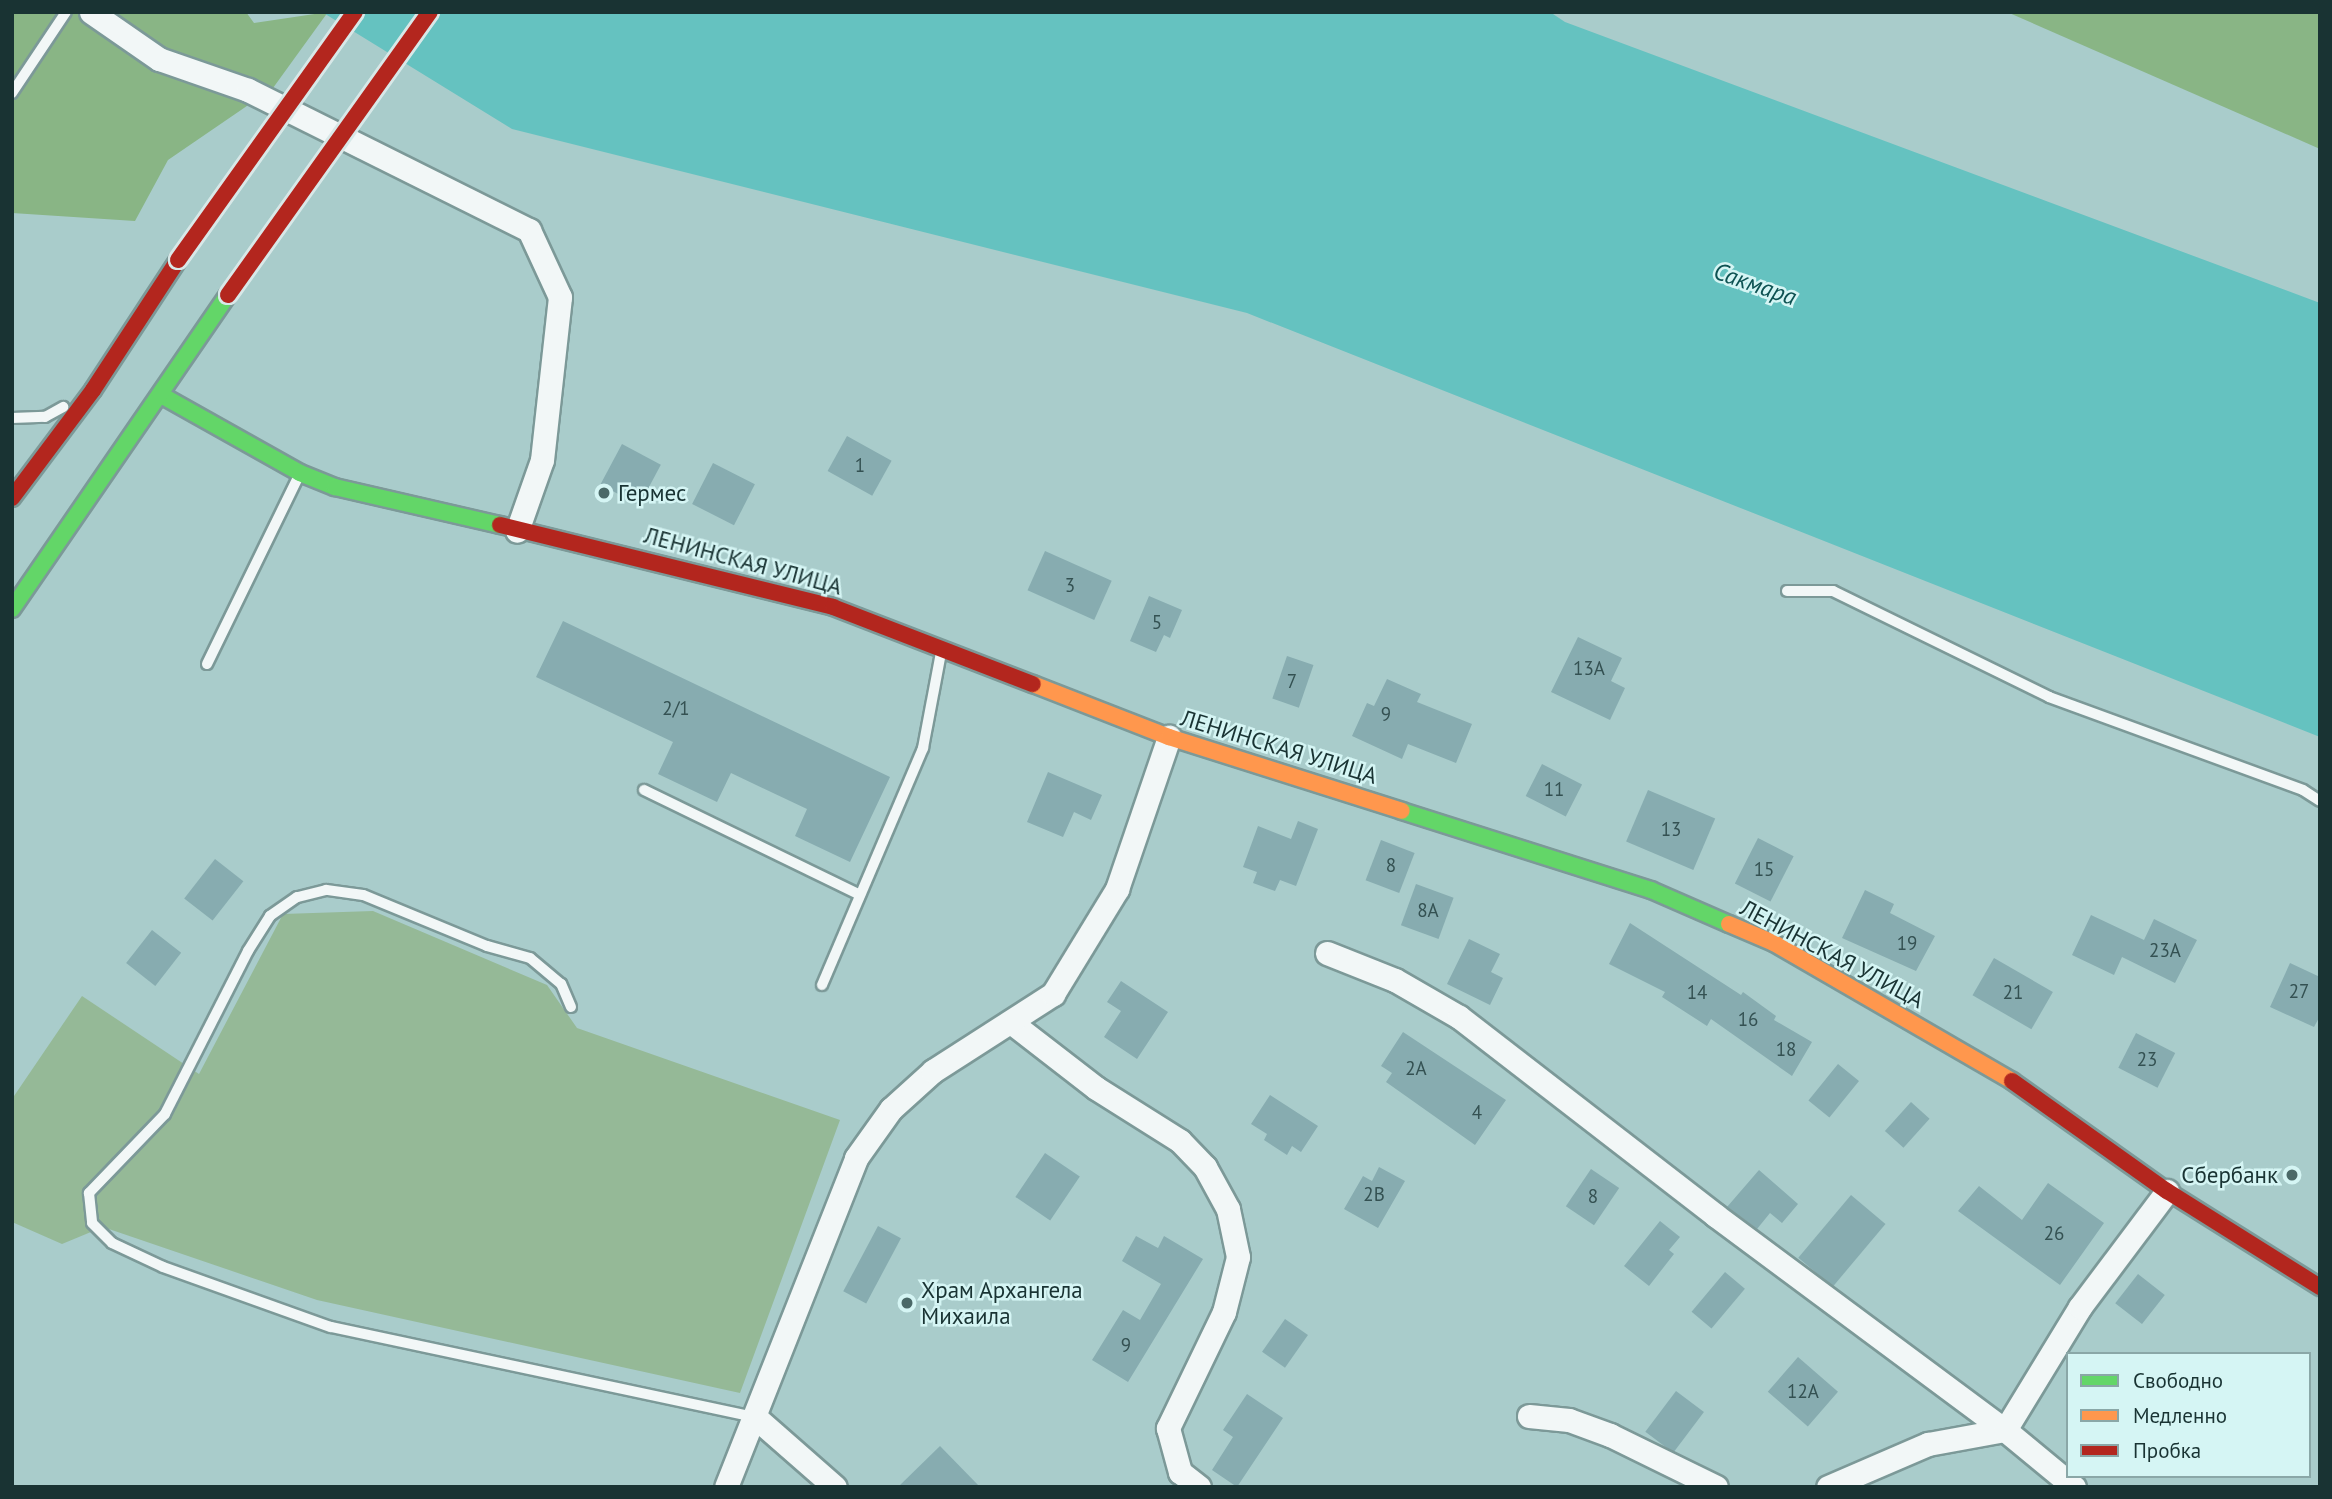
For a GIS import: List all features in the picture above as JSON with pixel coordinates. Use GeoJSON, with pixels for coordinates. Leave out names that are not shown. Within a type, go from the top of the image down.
{"type":"FeatureCollection","features":[{"type":"Feature","properties":{"kind":"main road"},"geometry":{"type":"LineString","coordinates":[[12,499],[93,390],[178,260],[355,12]]}},
{"type":"Feature","properties":{"kind":"main road"},"geometry":{"type":"LineString","coordinates":[[12,609],[228,295],[430,12]]}},
{"type":"Feature","properties":{"kind":"main road","name":"ЛЕНИНСКАЯ УЛИЦА"},"geometry":{"type":"LineString","coordinates":[[161,395],[300,473],[335,487],[741,582],[833,607],[1169,737],[1651,890],[1774,943],[1999,1072],[2167,1191],[2320,1286]]}},
{"type":"Feature","properties":{"kind":"street"},"geometry":{"type":"LineString","coordinates":[[91,12],[159,59],[248,90],[529,230],[560,297],[542,460],[517,531]]}},
{"type":"Feature","properties":{"kind":"street"},"geometry":{"type":"LineString","coordinates":[[726,1487],[856,1158],[891,1109],[933,1071],[1012,1023],[1053,994],[1117,889],[1169,737]]}},
{"type":"Feature","properties":{"kind":"street"},"geometry":{"type":"LineString","coordinates":[[1327,953],[1395,981],[1459,1017],[1715,1215],[2005,1430],[2074,1487]]}},
{"type":"Feature","properties":{"kind":"street"},"geometry":{"type":"LineString","coordinates":[[1012,1023],[1096,1088],[1180,1142],[1205,1167],[1228,1209],[1238,1257],[1224,1312],[1168,1429],[1180,1472],[1199,1487]]}},
{"type":"Feature","properties":{"kind":"street"},"geometry":{"type":"LineString","coordinates":[[1828,1487],[1928,1444],[2005,1430],[2080,1307],[2167,1191]]}},
{"type":"Feature","properties":{"kind":"street"},"geometry":{"type":"LineString","coordinates":[[1529,1416],[1569,1420],[1610,1435],[1716,1487]]}},
{"type":"Feature","properties":{"kind":"street"},"geometry":{"type":"LineString","coordinates":[[755,1417],[835,1487]]}},
{"type":"Feature","properties":{"kind":"lane"},"geometry":{"type":"LineString","coordinates":[[12,93],[66,12]]}},
{"type":"Feature","properties":{"kind":"lane"},"geometry":{"type":"LineString","coordinates":[[12,418],[45,417],[93,390]]}},
{"type":"Feature","properties":{"kind":"lane"},"geometry":{"type":"LineString","coordinates":[[207,664],[300,473]]}},
{"type":"Feature","properties":{"kind":"lane"},"geometry":{"type":"LineString","coordinates":[[1787,591],[1833,591],[2049,697],[2303,790],[2320,801]]}},
{"type":"Feature","properties":{"kind":"lane"},"geometry":{"type":"LineString","coordinates":[[822,985],[923,748],[942,647]]}},
{"type":"Feature","properties":{"kind":"lane"},"geometry":{"type":"LineString","coordinates":[[644,790],[860,895]]}},
{"type":"Feature","properties":{"kind":"lane"},"geometry":{"type":"LineString","coordinates":[[571,1007],[561,984],[530,958],[486,946],[363,895],[326,890],[297,897],[270,916],[164,1114],[89,1193],[92,1223],[111,1243],[163,1267],[331,1327],[755,1417]]}},
{"type":"Feature","properties":{"kind":"green space"},"geometry":{"type":"Polygon","coordinates":[[[12,12],[246,12],[254,23],[328,12],[273,88],[168,160],[135,221],[12,213],[12,12]]]}},
{"type":"Feature","properties":{"kind":"green space"},"geometry":{"type":"Polygon","coordinates":[[[2007,12],[2320,12],[2320,149],[2007,12]]]}},
{"type":"Feature","properties":{"kind":"green space"},"geometry":{"type":"Polygon","coordinates":[[[373,911],[547,985],[577,1028],[840,1120],[740,1393],[317,1300],[103,1227],[62,1244],[12,1222],[12,1099],[82,996],[199,1074],[283,914],[373,911]]]}},
{"type":"Feature","properties":{"kind":"water","name":"Сакмара"},"geometry":{"type":"Polygon","coordinates":[[[322,12],[1550,12],[1565,22],[2320,303],[2320,737],[1247,313],[512,129],[322,12]]]}},
{"type":"Feature","properties":{"kind":"building"},"geometry":{"type":"Polygon","coordinates":[[[847,436],[892,461],[872,496],[828,471],[847,436]]]}},
{"type":"Feature","properties":{"kind":"building"},"geometry":{"type":"Polygon","coordinates":[[[622,444],[661,465],[639,505],[600,485],[622,444]]]}},
{"type":"Feature","properties":{"kind":"building"},"geometry":{"type":"Polygon","coordinates":[[[713,463],[755,484],[734,525],[692,504],[713,463]]]}},
{"type":"Feature","properties":{"kind":"building"},"geometry":{"type":"Polygon","coordinates":[[[1045,551],[1112,581],[1094,620],[1028,590],[1045,551]]]}},
{"type":"Feature","properties":{"kind":"building"},"geometry":{"type":"Polygon","coordinates":[[[1149,596],[1182,610],[1170,638],[1164,635],[1156,652],[1130,641],[1149,596]]]}},
{"type":"Feature","properties":{"kind":"building"},"geometry":{"type":"Polygon","coordinates":[[[563,621],[890,777],[850,862],[795,836],[807,809],[731,773],[717,802],[658,774],[673,742],[536,677],[563,621]]]}},
{"type":"Feature","properties":{"kind":"building"},"geometry":{"type":"Polygon","coordinates":[[[1578,637],[1622,658],[1611,681],[1625,688],[1610,720],[1551,692],[1578,637]]]}},
{"type":"Feature","properties":{"kind":"building"},"geometry":{"type":"Polygon","coordinates":[[[1287,656],[1313,665],[1299,708],[1272,699],[1287,656]]]}},
{"type":"Feature","properties":{"kind":"building"},"geometry":{"type":"Polygon","coordinates":[[[1387,679],[1421,694],[1417,702],[1472,724],[1456,763],[1408,744],[1402,759],[1352,736],[1367,703],[1374,706],[1387,679]]]}},
{"type":"Feature","properties":{"kind":"building"},"geometry":{"type":"Polygon","coordinates":[[[1542,764],[1582,784],[1566,817],[1526,796],[1542,764]]]}},
{"type":"Feature","properties":{"kind":"building"},"geometry":{"type":"Polygon","coordinates":[[[1048,772],[1102,795],[1091,820],[1074,812],[1063,837],[1027,822],[1048,772]]]}},
{"type":"Feature","properties":{"kind":"building"},"geometry":{"type":"Polygon","coordinates":[[[1648,790],[1715,819],[1693,870],[1626,842],[1648,790]]]}},
{"type":"Feature","properties":{"kind":"building"},"geometry":{"type":"Polygon","coordinates":[[[1298,821],[1318,829],[1296,886],[1280,880],[1275,891],[1253,883],[1257,872],[1243,867],[1258,826],[1291,839],[1298,821]]]}},
{"type":"Feature","properties":{"kind":"building"},"geometry":{"type":"Polygon","coordinates":[[[1758,838],[1794,856],[1770,902],[1735,883],[1758,838]]]}},
{"type":"Feature","properties":{"kind":"building"},"geometry":{"type":"Polygon","coordinates":[[[1381,840],[1415,853],[1399,893],[1366,880],[1381,840]]]}},
{"type":"Feature","properties":{"kind":"building"},"geometry":{"type":"Polygon","coordinates":[[[215,859],[243,881],[213,921],[184,898],[215,859]]]}},
{"type":"Feature","properties":{"kind":"building"},"geometry":{"type":"Polygon","coordinates":[[[1416,884],[1454,898],[1439,939],[1401,925],[1416,884]]]}},
{"type":"Feature","properties":{"kind":"building"},"geometry":{"type":"Polygon","coordinates":[[[1865,890],[1894,904],[1890,913],[1935,936],[1916,971],[1842,938],[1865,890]]]}},
{"type":"Feature","properties":{"kind":"building"},"geometry":{"type":"Polygon","coordinates":[[[2091,915],[2144,940],[2154,919],[2197,940],[2175,983],[2122,957],[2114,975],[2072,955],[2091,915]]]}},
{"type":"Feature","properties":{"kind":"building"},"geometry":{"type":"Polygon","coordinates":[[[1630,923],[1741,995],[1743,992],[1776,1016],[1774,1020],[1812,1042],[1792,1076],[1711,1019],[1707,1026],[1662,997],[1665,992],[1609,964],[1630,923]]]}},
{"type":"Feature","properties":{"kind":"building"},"geometry":{"type":"Polygon","coordinates":[[[152,930],[181,953],[155,986],[126,963],[152,930]]]}},
{"type":"Feature","properties":{"kind":"building"},"geometry":{"type":"Polygon","coordinates":[[[1469,939],[1500,954],[1491,972],[1503,978],[1490,1005],[1447,984],[1469,939]]]}},
{"type":"Feature","properties":{"kind":"building"},"geometry":{"type":"Polygon","coordinates":[[[1994,958],[2053,992],[2031,1029],[1972,995],[1994,958]]]}},
{"type":"Feature","properties":{"kind":"building"},"geometry":{"type":"Polygon","coordinates":[[[2290,963],[2320,977],[2320,1016],[2314,1027],[2270,1007],[2290,963]]]}},
{"type":"Feature","properties":{"kind":"building"},"geometry":{"type":"Polygon","coordinates":[[[1121,981],[1168,1012],[1137,1059],[1104,1037],[1121,1011],[1107,1002],[1121,981]]]}},
{"type":"Feature","properties":{"kind":"building"},"geometry":{"type":"Polygon","coordinates":[[[1403,1032],[1506,1100],[1475,1145],[1386,1082],[1392,1073],[1381,1066],[1403,1032]]]}},
{"type":"Feature","properties":{"kind":"building"},"geometry":{"type":"Polygon","coordinates":[[[2136,1033],[2175,1053],[2157,1088],[2118,1068],[2136,1033]]]}},
{"type":"Feature","properties":{"kind":"building"},"geometry":{"type":"Polygon","coordinates":[[[1838,1064],[1859,1081],[1829,1118],[1808,1101],[1838,1064]]]}},
{"type":"Feature","properties":{"kind":"building"},"geometry":{"type":"Polygon","coordinates":[[[1270,1095],[1318,1126],[1301,1152],[1292,1146],[1287,1155],[1264,1140],[1267,1134],[1251,1124],[1270,1095]]]}},
{"type":"Feature","properties":{"kind":"building"},"geometry":{"type":"Polygon","coordinates":[[[1911,1102],[1930,1119],[1903,1148],[1885,1131],[1911,1102]]]}},
{"type":"Feature","properties":{"kind":"building"},"geometry":{"type":"Polygon","coordinates":[[[1045,1153],[1080,1176],[1050,1220],[1015,1197],[1045,1153]]]}},
{"type":"Feature","properties":{"kind":"building"},"geometry":{"type":"Polygon","coordinates":[[[1379,1167],[1405,1181],[1378,1228],[1344,1209],[1363,1176],[1372,1181],[1379,1167]]]}},
{"type":"Feature","properties":{"kind":"building"},"geometry":{"type":"Polygon","coordinates":[[[1591,1169],[1619,1188],[1594,1225],[1566,1206],[1591,1169]]]}},
{"type":"Feature","properties":{"kind":"building"},"geometry":{"type":"Polygon","coordinates":[[[1759,1170],[1798,1204],[1782,1223],[1770,1213],[1757,1229],[1727,1207],[1759,1170]]]}},
{"type":"Feature","properties":{"kind":"building"},"geometry":{"type":"Polygon","coordinates":[[[2048,1183],[2104,1223],[2060,1285],[1958,1211],[1979,1186],[2022,1220],[2048,1183]]]}},
{"type":"Feature","properties":{"kind":"building"},"geometry":{"type":"Polygon","coordinates":[[[1851,1195],[1885,1224],[1833,1287],[1798,1258],[1851,1195]]]}},
{"type":"Feature","properties":{"kind":"building"},"geometry":{"type":"Polygon","coordinates":[[[1660,1221],[1680,1237],[1669,1250],[1674,1254],[1649,1286],[1624,1266],[1660,1221]]]}},
{"type":"Feature","properties":{"kind":"building"},"geometry":{"type":"Polygon","coordinates":[[[878,1226],[901,1238],[866,1304],[843,1291],[878,1226]]]}},
{"type":"Feature","properties":{"kind":"building"},"geometry":{"type":"Polygon","coordinates":[[[1136,1236],[1158,1248],[1164,1236],[1203,1259],[1128,1382],[1092,1360],[1123,1310],[1140,1320],[1161,1284],[1122,1261],[1136,1236]]]}},
{"type":"Feature","properties":{"kind":"building"},"geometry":{"type":"Polygon","coordinates":[[[1725,1272],[1745,1289],[1711,1329],[1692,1312],[1725,1272]]]}},
{"type":"Feature","properties":{"kind":"building"},"geometry":{"type":"Polygon","coordinates":[[[2138,1274],[2165,1295],[2142,1324],[2115,1303],[2138,1274]]]}},
{"type":"Feature","properties":{"kind":"building"},"geometry":{"type":"Polygon","coordinates":[[[1285,1319],[1308,1335],[1285,1368],[1262,1352],[1285,1319]]]}},
{"type":"Feature","properties":{"kind":"building"},"geometry":{"type":"Polygon","coordinates":[[[1798,1357],[1838,1392],[1808,1426],[1768,1392],[1798,1357]]]}},
{"type":"Feature","properties":{"kind":"building"},"geometry":{"type":"Polygon","coordinates":[[[1676,1391],[1704,1412],[1673,1453],[1645,1432],[1676,1391]]]}},
{"type":"Feature","properties":{"kind":"building"},"geometry":{"type":"Polygon","coordinates":[[[1247,1394],[1283,1418],[1237,1487],[1212,1470],[1233,1437],[1223,1430],[1247,1394]]]}},
{"type":"Feature","properties":{"kind":"building"},"geometry":{"type":"Polygon","coordinates":[[[940,1446],[980,1487],[898,1487],[940,1446]]]}},
{"type":"Feature","properties":{"kind":"traffic: fast"},"geometry":{"type":"LineString","coordinates":[[12,609],[228,295]]}},
{"type":"Feature","properties":{"kind":"traffic: fast"},"geometry":{"type":"LineString","coordinates":[[161,395],[300,473],[335,487],[500,525]]}},
{"type":"Feature","properties":{"kind":"traffic: fast"},"geometry":{"type":"LineString","coordinates":[[1402,811],[1651,890],[1729,924]]}},
{"type":"Feature","properties":{"kind":"traffic: slow"},"geometry":{"type":"LineString","coordinates":[[1033,684],[1169,737],[1402,811]]}},
{"type":"Feature","properties":{"kind":"traffic: slow"},"geometry":{"type":"LineString","coordinates":[[1729,924],[1774,943],[2012,1081]]}},
{"type":"Feature","properties":{"kind":"traffic: jam"},"geometry":{"type":"LineString","coordinates":[[178,260],[355,12]]}},
{"type":"Feature","properties":{"kind":"traffic: jam"},"geometry":{"type":"LineString","coordinates":[[228,295],[430,12]]}},
{"type":"Feature","properties":{"kind":"traffic: jam"},"geometry":{"type":"LineString","coordinates":[[12,498],[93,390],[178,260]]}},
{"type":"Feature","properties":{"kind":"traffic: jam"},"geometry":{"type":"LineString","coordinates":[[500,525],[833,607],[1033,684]]}},
{"type":"Feature","properties":{"kind":"traffic: jam"},"geometry":{"type":"LineString","coordinates":[[2012,1081],[2167,1191],[2320,1287]]}},
{"type":"Feature","properties":{"kind":"place","name":"Гермес"},"geometry":{"type":"Point","coordinates":[604,493]}},
{"type":"Feature","properties":{"kind":"place","name":"Сбербанк"},"geometry":{"type":"Point","coordinates":[2292,1175]}},
{"type":"Feature","properties":{"kind":"place","name":"Храм Архангела Михаила"},"geometry":{"type":"Point","coordinates":[907,1303]}}]}
